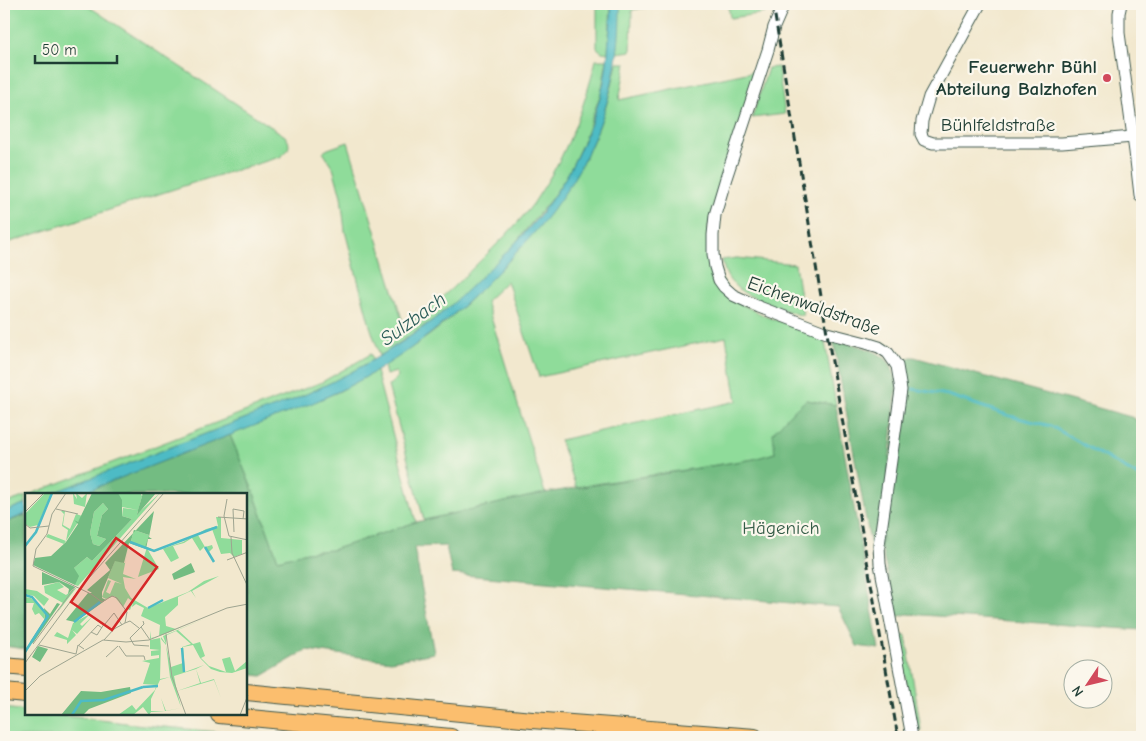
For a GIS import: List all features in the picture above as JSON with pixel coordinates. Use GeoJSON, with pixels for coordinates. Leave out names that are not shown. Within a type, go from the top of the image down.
{"type":"FeatureCollection","features":[{"type":"Feature","properties":{"kind":"highway"},"geometry":{"type":"LineString","coordinates":[[4,666],[25,668]]}},
{"type":"Feature","properties":{"kind":"highway"},"geometry":{"type":"LineString","coordinates":[[4,692],[25,694]]}},
{"type":"Feature","properties":{"kind":"highway"},"geometry":{"type":"LineString","coordinates":[[248,692],[532,720],[755,737]]}},
{"type":"Feature","properties":{"kind":"highway"},"geometry":{"type":"LineString","coordinates":[[230,716],[451,737]]}},
{"type":"Feature","properties":{"kind":"street","name":"Eichenwaldstraße"},"geometry":{"type":"LineString","coordinates":[[784,4],[774,27],[715,215],[713,254],[715,267],[719,280],[732,295],[827,333],[879,347],[888,353],[897,366],[901,390],[878,545],[912,737]]}},
{"type":"Feature","properties":{"kind":"street","name":"Bühlfeldstraße"},"geometry":{"type":"LineString","coordinates":[[980,4],[929,97],[922,121],[921,134],[924,140],[933,143],[1062,143],[1133,137]]}},
{"type":"Feature","properties":{"kind":"street"},"geometry":{"type":"LineString","coordinates":[[1121,4],[1119,33],[1133,137],[1139,152],[1140,195]]}},
{"type":"Feature","properties":{"kind":"green space"},"geometry":{"type":"Polygon","coordinates":[[[4,4],[85,4],[285,136],[289,145],[286,152],[280,157],[4,244],[4,4]]]}},
{"type":"Feature","properties":{"kind":"green space"},"geometry":{"type":"Polygon","coordinates":[[[597,4],[611,4],[608,53],[602,52],[597,48],[597,4]]]}},
{"type":"Feature","properties":{"kind":"green space"},"geometry":{"type":"Polygon","coordinates":[[[620,4],[666,4],[632,10],[631,51],[617,53],[620,4]]]}},
{"type":"Feature","properties":{"kind":"green space"},"geometry":{"type":"Polygon","coordinates":[[[728,4],[763,4],[765,13],[730,18],[728,4]]]}},
{"type":"Feature","properties":{"kind":"green space"},"geometry":{"type":"Polygon","coordinates":[[[596,60],[607,60],[601,93],[583,142],[568,174],[551,199],[511,248],[461,297],[437,317],[380,356],[370,326],[345,231],[341,196],[333,168],[323,152],[348,142],[404,326],[434,304],[462,279],[511,230],[533,204],[569,142],[587,93],[596,60]]]}},
{"type":"Feature","properties":{"kind":"green space"},"geometry":{"type":"Polygon","coordinates":[[[617,63],[626,63],[619,100],[756,71],[718,188],[708,228],[709,261],[737,302],[767,317],[824,336],[836,405],[806,400],[775,453],[754,459],[576,487],[560,440],[737,401],[726,337],[539,377],[507,281],[486,301],[545,493],[424,520],[388,386],[398,377],[396,372],[386,375],[384,366],[431,334],[463,307],[519,250],[543,222],[575,176],[595,137],[608,101],[617,63]]]}},
{"type":"Feature","properties":{"kind":"green space"},"geometry":{"type":"Polygon","coordinates":[[[778,67],[785,114],[752,118],[768,68],[778,67]]]}},
{"type":"Feature","properties":{"kind":"green space"},"geometry":{"type":"Polygon","coordinates":[[[737,258],[795,264],[803,316],[746,294],[733,284],[729,279],[722,260],[737,258]]]}},
{"type":"Feature","properties":{"kind":"green space"},"geometry":{"type":"Polygon","coordinates":[[[833,339],[880,354],[890,364],[897,383],[878,574],[875,569],[833,339]]]}},
{"type":"Feature","properties":{"kind":"green space"},"geometry":{"type":"Polygon","coordinates":[[[371,354],[373,360],[363,366],[293,400],[53,493],[33,493],[322,382],[371,354]]]}},
{"type":"Feature","properties":{"kind":"green space"},"geometry":{"type":"Polygon","coordinates":[[[910,357],[1131,417],[1142,423],[1142,630],[907,614],[897,617],[881,546],[902,367],[904,361],[910,357]]]}},
{"type":"Feature","properties":{"kind":"green space"},"geometry":{"type":"Polygon","coordinates":[[[376,371],[416,522],[332,550],[307,552],[278,560],[230,435],[338,392],[376,371]]]}},
{"type":"Feature","properties":{"kind":"green space","name":"Hägenich"},"geometry":{"type":"Polygon","coordinates":[[[806,400],[836,405],[879,649],[857,646],[838,607],[452,574],[446,546],[414,547],[434,653],[391,661],[307,650],[262,676],[248,674],[248,493],[82,493],[230,435],[278,560],[307,552],[332,550],[416,522],[545,493],[754,459],[775,453],[773,433],[806,400]]]}},
{"type":"Feature","properties":{"kind":"green space"},"geometry":{"type":"Polygon","coordinates":[[[25,496],[25,503],[4,512],[4,504],[25,496]]]}},
{"type":"Feature","properties":{"kind":"green space"},"geometry":{"type":"Polygon","coordinates":[[[25,515],[25,649],[4,646],[4,523],[25,515]]]}},
{"type":"Feature","properties":{"kind":"green space"},"geometry":{"type":"Polygon","coordinates":[[[897,634],[906,636],[921,730],[915,730],[897,634]]]}},
{"type":"Feature","properties":{"kind":"green space"},"geometry":{"type":"Polygon","coordinates":[[[4,708],[25,711],[25,716],[66,716],[271,737],[4,737],[4,708]]]}},
{"type":"Feature","properties":{"kind":"water"},"geometry":{"type":"Polygon","coordinates":[[[611,4],[620,4],[617,53],[613,78],[600,124],[579,169],[558,203],[522,247],[475,295],[439,327],[380,369],[326,397],[82,493],[52,493],[312,392],[386,352],[449,307],[497,262],[530,227],[559,189],[572,166],[591,125],[603,87],[611,4]]]}},
{"type":"Feature","properties":{"kind":"water"},"geometry":{"type":"Polygon","coordinates":[[[25,503],[25,514],[4,523],[4,512],[25,503]]]}},
{"type":"Feature","properties":{"kind":"waterway"},"geometry":{"type":"LineString","coordinates":[[913,389],[948,395],[1010,416],[1051,426],[1142,478]]}},
{"type":"Feature","properties":{"kind":"railway"},"geometry":{"type":"LineString","coordinates":[[773,4],[827,333],[898,737]]}},
{"type":"Feature","properties":{"kind":"place","name":"Feuerwehr Bühl Abteilung Balzhofen"},"geometry":{"type":"Point","coordinates":[1107,78]}},
{"type":"Feature","properties":{"kind":"water label","name":"Sulzbach"},"geometry":{"type":"Point","coordinates":[413,319]}}]}
